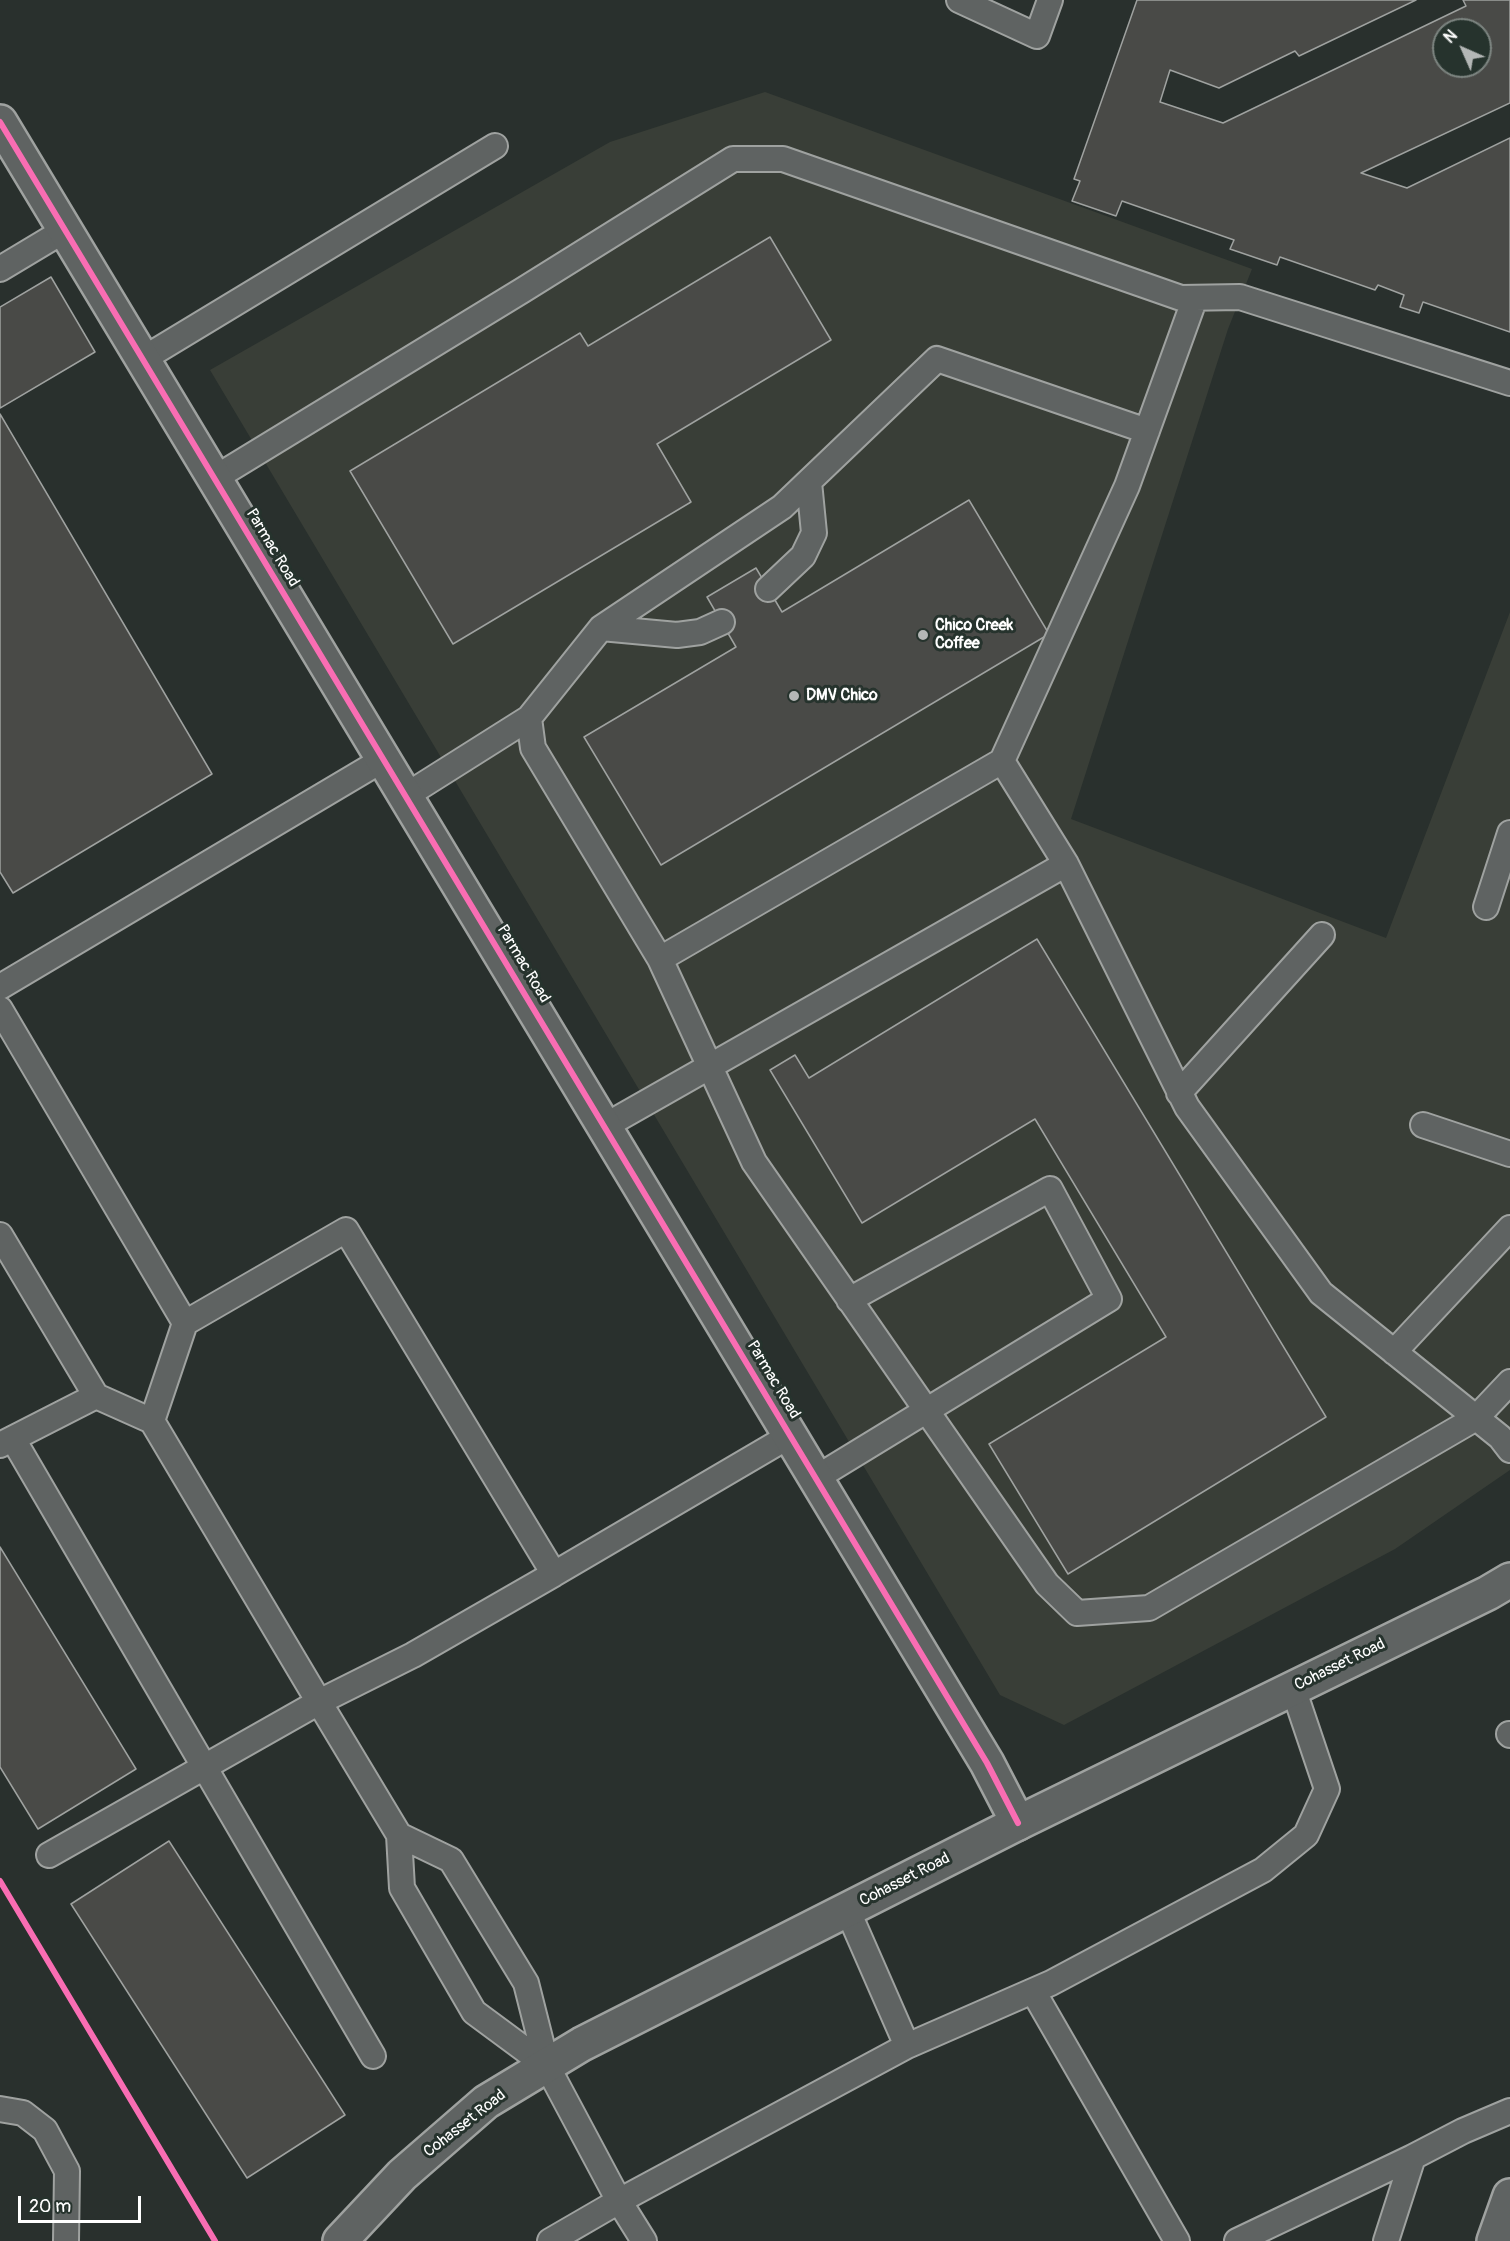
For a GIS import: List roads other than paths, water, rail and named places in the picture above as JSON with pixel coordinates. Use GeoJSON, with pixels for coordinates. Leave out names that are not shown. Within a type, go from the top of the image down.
{"type":"FeatureCollection","features":[{"type":"Feature","properties":{"kind":"street","name":"Parmac Road"},"geometry":{"type":"LineString","coordinates":[[0,122],[407,795],[987,1763],[1018,1823]]}},
{"type":"Feature","properties":{"kind":"street","name":"Cohasset Road"},"geometry":{"type":"LineString","coordinates":[[340,2241],[402,2175],[486,2102],[582,2044],[1018,1823],[1479,1598],[1510,1580]]}},
{"type":"Feature","properties":{"kind":"street"},"geometry":{"type":"LineString","coordinates":[[1494,2241],[1510,2196]]}},
{"type":"Feature","properties":{"kind":"lane"},"geometry":{"type":"LineString","coordinates":[[959,0],[1037,36],[1050,0]]}},
{"type":"Feature","properties":{"kind":"lane"},"geometry":{"type":"LineString","coordinates":[[143,359],[495,146]]}},
{"type":"Feature","properties":{"kind":"lane"},"geometry":{"type":"LineString","coordinates":[[214,478],[734,159],[783,159],[1181,298],[1240,297],[1510,383]]}},
{"type":"Feature","properties":{"kind":"lane"},"geometry":{"type":"LineString","coordinates":[[0,268],[65,230]]}},
{"type":"Feature","properties":{"kind":"lane"},"geometry":{"type":"LineString","coordinates":[[660,959],[1002,761],[1127,486],[1195,298]]}},
{"type":"Feature","properties":{"kind":"lane"},"geometry":{"type":"LineString","coordinates":[[407,795],[529,718],[601,628],[782,507],[937,359],[1147,431]]}},
{"type":"Feature","properties":{"kind":"lane"},"geometry":{"type":"LineString","coordinates":[[768,589],[803,556],[814,533],[809,482]]}},
{"type":"Feature","properties":{"kind":"lane"},"geometry":{"type":"LineString","coordinates":[[601,628],[677,635],[700,632],[722,622]]}},
{"type":"Feature","properties":{"kind":"lane"},"geometry":{"type":"LineString","coordinates":[[529,718],[533,748],[660,959],[754,1162],[1047,1584],[1077,1613],[1149,1608],[1476,1418],[1510,1382]]}},
{"type":"Feature","properties":{"kind":"lane"},"geometry":{"type":"LineString","coordinates":[[0,987],[384,759]]}},
{"type":"Feature","properties":{"kind":"lane"},"geometry":{"type":"LineString","coordinates":[[1002,761],[1066,864],[1187,1107],[1321,1293],[1500,1437],[1510,1450]]}},
{"type":"Feature","properties":{"kind":"lane"},"geometry":{"type":"LineString","coordinates":[[1486,907],[1510,834]]}},
{"type":"Feature","properties":{"kind":"lane"},"geometry":{"type":"LineString","coordinates":[[605,1126],[1066,864]]}},
{"type":"Feature","properties":{"kind":"lane"},"geometry":{"type":"LineString","coordinates":[[1179,1093],[1322,935]]}},
{"type":"Feature","properties":{"kind":"lane"},"geometry":{"type":"LineString","coordinates":[[0,1009],[184,1323]]}},
{"type":"Feature","properties":{"kind":"lane"},"geometry":{"type":"LineString","coordinates":[[1423,1125],[1510,1154]]}},
{"type":"Feature","properties":{"kind":"lane"},"geometry":{"type":"LineString","coordinates":[[816,1478],[1109,1299],[1050,1189],[849,1300]]}},
{"type":"Feature","properties":{"kind":"lane"},"geometry":{"type":"LineString","coordinates":[[1394,1352],[1510,1228]]}},
{"type":"Feature","properties":{"kind":"lane"},"geometry":{"type":"LineString","coordinates":[[152,1421],[184,1323],[346,1230],[554,1574]]}},
{"type":"Feature","properties":{"kind":"lane"},"geometry":{"type":"LineString","coordinates":[[0,1234],[96,1396],[152,1421],[399,1835],[402,1888],[474,2012],[547,2066]]}},
{"type":"Feature","properties":{"kind":"lane"},"geometry":{"type":"LineString","coordinates":[[96,1396],[6,1442],[205,1765],[372,2056]]}},
{"type":"Feature","properties":{"kind":"lane"},"geometry":{"type":"LineString","coordinates":[[49,1855],[205,1765],[412,1654],[554,1574],[790,1435]]}},
{"type":"Feature","properties":{"kind":"lane"},"geometry":{"type":"LineString","coordinates":[[550,2241],[619,2201],[907,2046],[1051,1983],[1263,1870],[1306,1835],[1327,1789],[1293,1688]]}},
{"type":"Feature","properties":{"kind":"lane"},"geometry":{"type":"LineString","coordinates":[[399,1835],[451,1860],[526,1983],[547,2066],[619,2201],[644,2241]]}},
{"type":"Feature","properties":{"kind":"lane"},"geometry":{"type":"LineString","coordinates":[[847,1909],[907,2046]]}},
{"type":"Feature","properties":{"kind":"lane"},"geometry":{"type":"LineString","coordinates":[[1033,1990],[1177,2241]]}},
{"type":"Feature","properties":{"kind":"lane"},"geometry":{"type":"LineString","coordinates":[[0,2109],[23,2113],[45,2130],[67,2171],[66,2241]]}},
{"type":"Feature","properties":{"kind":"lane"},"geometry":{"type":"LineString","coordinates":[[1238,2241],[1463,2131],[1510,2111]]}},
{"type":"Feature","properties":{"kind":"lane"},"geometry":{"type":"LineString","coordinates":[[1386,2241],[1413,2157]]}},
{"type":"Feature","properties":{"kind":"place","name":"Chico Creek Coffee"},"geometry":{"type":"Point","coordinates":[923,635]}},
{"type":"Feature","properties":{"kind":"place","name":"DMV Chico"},"geometry":{"type":"Point","coordinates":[794,696]}}]}
